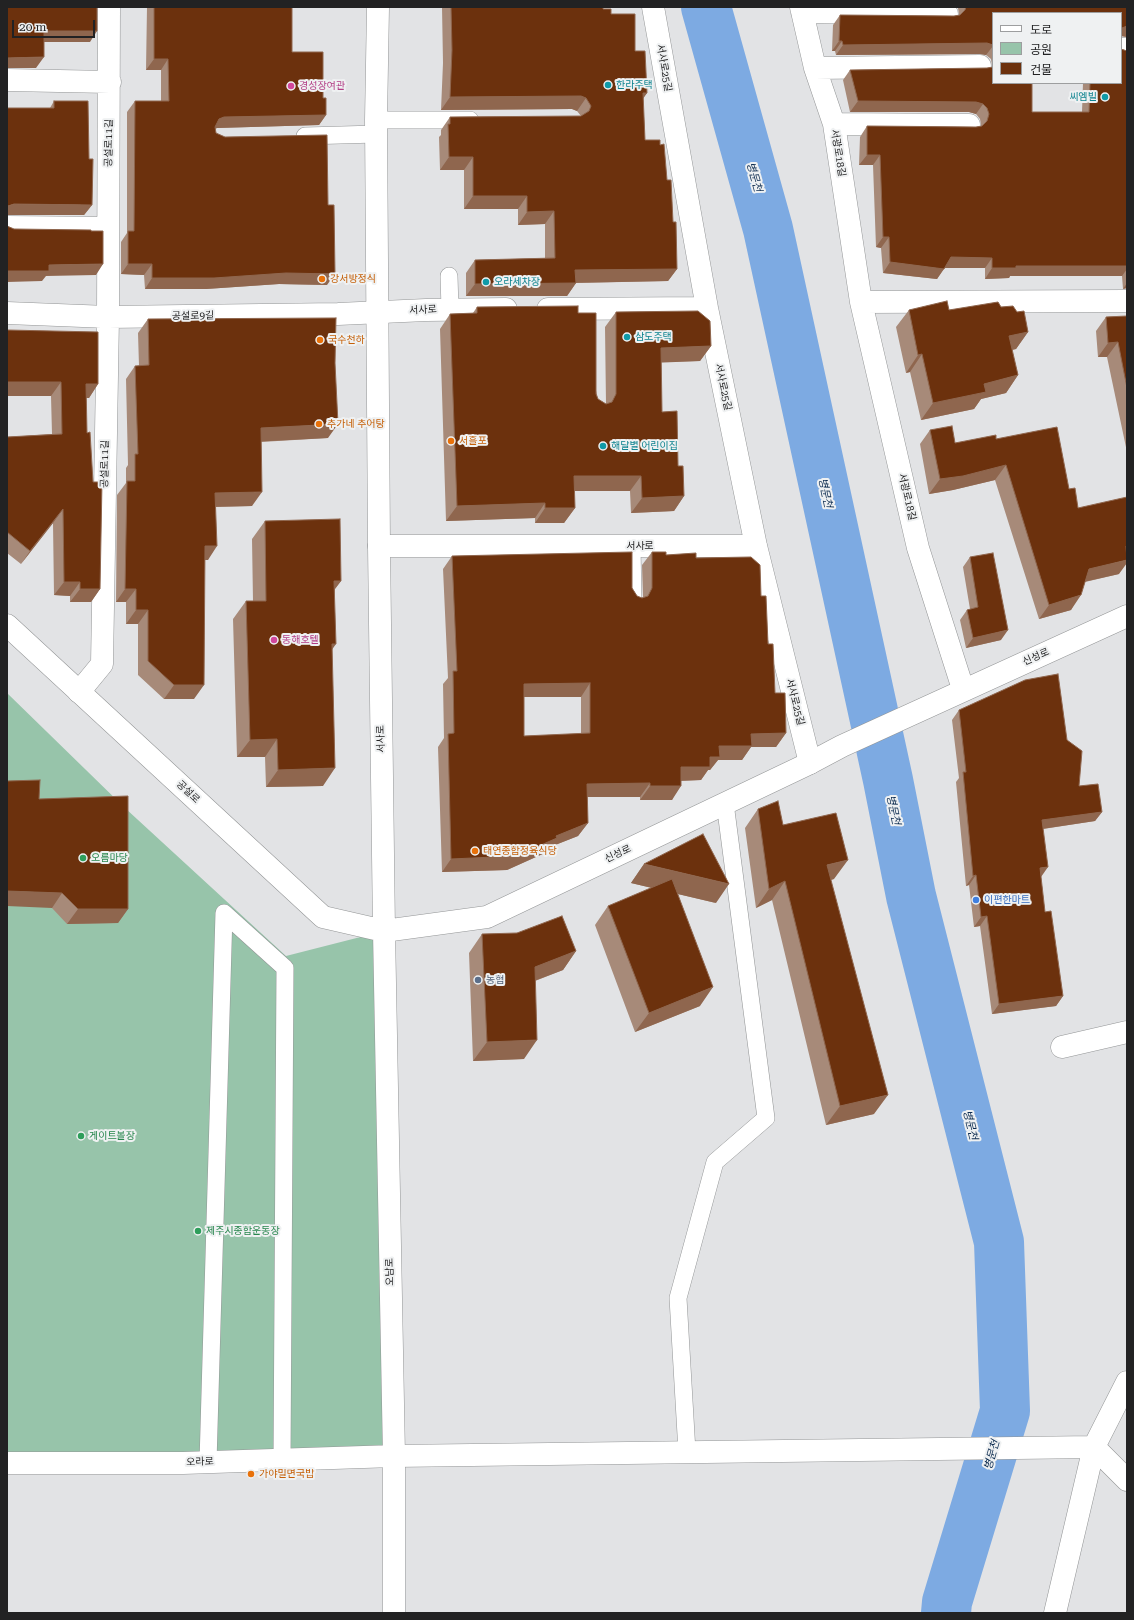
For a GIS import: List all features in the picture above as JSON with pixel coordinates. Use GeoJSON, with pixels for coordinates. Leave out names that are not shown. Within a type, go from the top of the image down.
{"type":"FeatureCollection","features":[{"type":"Feature","properties":{"kind":"street","name":"공설로11길"},"geometry":{"type":"LineString","coordinates":[[79,692],[102,664],[108,316],[110,82],[109,7]]}},
{"type":"Feature","properties":{"kind":"street","name":"서사로"},"geometry":{"type":"LineString","coordinates":[[378,7],[376,127],[384,931]]}},
{"type":"Feature","properties":{"kind":"street","name":"서사로25길"},"geometry":{"type":"LineString","coordinates":[[653,7],[707,308],[756,546],[810,763]]}},
{"type":"Feature","properties":{"kind":"street"},"geometry":{"type":"LineString","coordinates":[[802,9],[947,14]]}},
{"type":"Feature","properties":{"kind":"street","name":"서광로18길"},"geometry":{"type":"LineString","coordinates":[[802,9],[815,68],[834,124],[861,302],[918,548],[954,694]]}},
{"type":"Feature","properties":{"kind":"street"},"geometry":{"type":"LineString","coordinates":[[815,68],[980,66]]}},
{"type":"Feature","properties":{"kind":"street"},"geometry":{"type":"LineString","coordinates":[[7,80],[110,82]]}},
{"type":"Feature","properties":{"kind":"street"},"geometry":{"type":"LineString","coordinates":[[834,124],[969,125]]}},
{"type":"Feature","properties":{"kind":"street"},"geometry":{"type":"LineString","coordinates":[[7,227],[108,228]]}},
{"type":"Feature","properties":{"kind":"street"},"geometry":{"type":"LineString","coordinates":[[861,302],[1127,301]]}},
{"type":"Feature","properties":{"kind":"street","name":"서사로"},"geometry":{"type":"LineString","coordinates":[[378,313],[450,309],[595,316],[707,308]]}},
{"type":"Feature","properties":{"kind":"street","name":"공설로9길"},"geometry":{"type":"LineString","coordinates":[[7,313],[108,316],[378,313]]}},
{"type":"Feature","properties":{"kind":"street","name":"서사로"},"geometry":{"type":"LineString","coordinates":[[379,546],[756,546]]}},
{"type":"Feature","properties":{"kind":"street","name":"신성로"},"geometry":{"type":"LineString","coordinates":[[384,931],[487,916],[810,763],[842,746],[1127,616]]}},
{"type":"Feature","properties":{"kind":"street","name":"공설로"},"geometry":{"type":"LineString","coordinates":[[7,625],[323,917],[384,931]]}},
{"type":"Feature","properties":{"kind":"street","name":"오남로"},"geometry":{"type":"LineString","coordinates":[[384,931],[394,1456],[394,1613]]}},
{"type":"Feature","properties":{"kind":"street"},"geometry":{"type":"LineString","coordinates":[[1062,1047],[1127,1032]]}},
{"type":"Feature","properties":{"kind":"street"},"geometry":{"type":"LineString","coordinates":[[1055,1613],[1094,1446],[1127,1382]]}},
{"type":"Feature","properties":{"kind":"street"},"geometry":{"type":"LineString","coordinates":[[1094,1446],[1127,1480]]}},
{"type":"Feature","properties":{"kind":"street","name":"오라로"},"geometry":{"type":"LineString","coordinates":[[7,1463],[208,1462],[394,1456],[1094,1446]]}},
{"type":"Feature","properties":{"kind":"lane"},"geometry":{"type":"LineString","coordinates":[[288,136],[376,127],[487,119]]}},
{"type":"Feature","properties":{"kind":"lane"},"geometry":{"type":"LineString","coordinates":[[449,276],[450,309]]}},
{"type":"Feature","properties":{"kind":"lane"},"geometry":{"type":"LineString","coordinates":[[632,546],[634,601]]}},
{"type":"Feature","properties":{"kind":"lane"},"geometry":{"type":"LineString","coordinates":[[687,1452],[678,1298],[715,1162],[766,1118],[725,803]]}},
{"type":"Feature","properties":{"kind":"lane"},"geometry":{"type":"LineString","coordinates":[[208,1462],[224,913],[285,968],[282,1460]]}},
{"type":"Feature","properties":{"kind":"green space","name":"제주시종합운동장"},"geometry":{"type":"Polygon","coordinates":[[[7,693],[125,808],[286,956],[384,931],[394,1456],[7,1457],[7,693]]]}},
{"type":"Feature","properties":{"kind":"building"},"geometry":{"type":"Polygon","coordinates":[[[7,7],[97,7],[97,31],[44,31],[44,57],[7,58],[7,7]]]}},
{"type":"Feature","properties":{"kind":"building"},"geometry":{"type":"Polygon","coordinates":[[[154,7],[292,7],[292,52],[323,52],[323,98],[326,98],[326,115],[224,117],[219,119],[215,127],[216,133],[225,137],[327,135],[328,205],[334,205],[335,274],[286,273],[214,278],[152,278],[152,264],[128,264],[128,231],[134,231],[135,101],[169,101],[168,59],[154,59],[154,7]]]}},
{"type":"Feature","properties":{"kind":"building"},"geometry":{"type":"Polygon","coordinates":[[[451,7],[603,7],[603,9],[611,9],[611,14],[635,14],[635,51],[645,51],[647,93],[643,93],[645,140],[660,140],[660,145],[664,144],[667,180],[671,180],[673,222],[676,222],[677,269],[575,270],[576,283],[475,284],[475,260],[555,258],[554,211],[527,212],[527,196],[473,196],[473,157],[449,157],[448,124],[450,124],[450,117],[581,116],[589,111],[591,106],[586,98],[581,96],[450,97],[452,50],[451,7]]]}},
{"type":"Feature","properties":{"kind":"building"},"geometry":{"type":"Polygon","coordinates":[[[966,7],[1127,7],[1127,26],[1122,28],[1122,12],[992,12],[992,45],[987,43],[843,45],[842,41],[839,41],[840,15],[954,16],[960,15],[966,7]]]}},
{"type":"Feature","properties":{"kind":"building"},"geometry":{"type":"Polygon","coordinates":[[[1122,49],[1127,51],[1127,266],[1016,266],[1016,268],[992,268],[992,258],[951,257],[944,269],[890,262],[889,237],[883,237],[880,155],[867,155],[867,126],[976,127],[982,126],[987,121],[989,114],[987,108],[983,104],[976,102],[858,101],[850,70],[992,67],[992,84],[1032,84],[1032,112],[1089,112],[1090,84],[1122,84],[1122,49]]]}},
{"type":"Feature","properties":{"kind":"building"},"geometry":{"type":"Polygon","coordinates":[[[54,101],[88,101],[89,159],[93,159],[92,205],[14,204],[7,207],[7,108],[54,108],[54,101]]]}},
{"type":"Feature","properties":{"kind":"building"},"geometry":{"type":"Polygon","coordinates":[[[7,226],[14,229],[103,231],[103,264],[49,265],[49,271],[7,271],[7,226]]]}},
{"type":"Feature","properties":{"kind":"building"},"geometry":{"type":"Polygon","coordinates":[[[947,301],[949,310],[998,302],[1001,307],[1013,306],[1017,312],[1024,311],[1028,332],[1009,336],[1018,375],[984,384],[986,392],[933,403],[922,354],[918,355],[909,310],[947,301]]]}},
{"type":"Feature","properties":{"kind":"building"},"geometry":{"type":"Polygon","coordinates":[[[578,306],[578,313],[596,313],[596,394],[598,399],[606,404],[612,402],[616,394],[616,312],[698,311],[710,321],[711,346],[661,348],[662,412],[677,411],[678,466],[683,466],[684,496],[642,498],[641,476],[574,476],[575,508],[545,508],[545,503],[457,506],[450,314],[477,313],[477,307],[578,306]]]}},
{"type":"Feature","properties":{"kind":"building"},"geometry":{"type":"Polygon","coordinates":[[[1127,316],[1127,388],[1118,342],[1108,343],[1106,317],[1127,316]]]}},
{"type":"Feature","properties":{"kind":"building"},"geometry":{"type":"Polygon","coordinates":[[[336,318],[335,363],[338,424],[261,428],[262,492],[215,493],[217,546],[205,546],[204,685],[174,685],[148,661],[148,610],[136,610],[136,589],[125,589],[127,481],[135,481],[135,454],[138,454],[135,366],[149,365],[148,319],[336,318]]]}},
{"type":"Feature","properties":{"kind":"building"},"geometry":{"type":"Polygon","coordinates":[[[7,330],[98,332],[98,384],[86,384],[87,433],[90,432],[93,482],[102,482],[100,589],[80,589],[80,582],[64,582],[63,509],[30,551],[7,532],[7,437],[62,434],[61,382],[7,382],[7,330]]]}},
{"type":"Feature","properties":{"kind":"building"},"geometry":{"type":"Polygon","coordinates":[[[952,426],[955,443],[996,435],[996,439],[1057,427],[1069,489],[1075,488],[1078,508],[1127,497],[1127,560],[1089,569],[1081,595],[1049,605],[1006,465],[963,476],[940,479],[930,430],[952,426]]]}},
{"type":"Feature","properties":{"kind":"building"},"geometry":{"type":"Polygon","coordinates":[[[340,519],[341,581],[334,581],[336,644],[332,644],[335,768],[278,770],[277,739],[250,740],[246,601],[266,601],[265,521],[340,519]]]}},
{"type":"Feature","properties":{"kind":"building"},"geometry":{"type":"Polygon","coordinates":[[[632,552],[632,588],[637,596],[642,598],[648,596],[652,588],[652,552],[666,552],[666,555],[696,553],[696,558],[751,557],[760,565],[761,596],[766,596],[768,644],[773,644],[775,693],[785,693],[786,733],[751,734],[752,746],[719,746],[720,757],[710,757],[710,767],[681,767],[681,786],[650,786],[650,783],[587,784],[588,823],[556,836],[557,838],[516,856],[451,859],[448,734],[454,733],[453,671],[457,671],[452,556],[632,552]],[[590,683],[524,684],[524,736],[590,733],[590,683]]]}},
{"type":"Feature","properties":{"kind":"building"},"geometry":{"type":"Polygon","coordinates":[[[993,553],[1008,630],[973,638],[967,610],[978,607],[970,557],[993,553]]]}},
{"type":"Feature","properties":{"kind":"building"},"geometry":{"type":"Polygon","coordinates":[[[1058,674],[1067,740],[1082,751],[1079,786],[1098,784],[1102,812],[1042,820],[1048,867],[1040,868],[1045,912],[1051,911],[1063,996],[999,1004],[987,916],[981,917],[976,875],[973,876],[963,772],[966,772],[959,710],[1025,680],[1058,674]]]}},
{"type":"Feature","properties":{"kind":"building"},"geometry":{"type":"Polygon","coordinates":[[[40,780],[39,799],[128,796],[128,909],[78,909],[62,893],[7,891],[7,781],[40,780]]]}},
{"type":"Feature","properties":{"kind":"building"},"geometry":{"type":"Polygon","coordinates":[[[778,801],[783,825],[836,813],[848,860],[827,865],[888,1095],[840,1106],[785,881],[769,889],[758,809],[778,801]]]}},
{"type":"Feature","properties":{"kind":"building"},"geometry":{"type":"Polygon","coordinates":[[[703,834],[729,884],[644,864],[703,834]]]}},
{"type":"Feature","properties":{"kind":"building"},"geometry":{"type":"Polygon","coordinates":[[[672,879],[713,987],[649,1013],[608,906],[672,879]]]}},
{"type":"Feature","properties":{"kind":"building"},"geometry":{"type":"Polygon","coordinates":[[[562,916],[576,951],[535,967],[537,1040],[487,1042],[482,934],[517,933],[562,916]]]}},
{"type":"Feature","properties":{"kind":"waterway","name":"병문천"},"geometry":{"type":"LineString","coordinates":[[706,7],[768,229],[888,780],[911,896],[999,1242],[1005,1411],[947,1602],[946,1613]]}},
{"type":"Feature","properties":{"kind":"place","name":"한라주택"},"geometry":{"type":"Point","coordinates":[608,85]}},
{"type":"Feature","properties":{"kind":"place","name":"경성장여관"},"geometry":{"type":"Point","coordinates":[291,86]}},
{"type":"Feature","properties":{"kind":"place","name":"씨엠빌"},"geometry":{"type":"Point","coordinates":[1105,97]}},
{"type":"Feature","properties":{"kind":"place","name":"강서방정식"},"geometry":{"type":"Point","coordinates":[322,279]}},
{"type":"Feature","properties":{"kind":"place","name":"오라세차장"},"geometry":{"type":"Point","coordinates":[486,282]}},
{"type":"Feature","properties":{"kind":"place","name":"삼도주택"},"geometry":{"type":"Point","coordinates":[627,337]}},
{"type":"Feature","properties":{"kind":"place","name":"국수천하"},"geometry":{"type":"Point","coordinates":[320,340]}},
{"type":"Feature","properties":{"kind":"place","name":"추가네 추어탕"},"geometry":{"type":"Point","coordinates":[319,424]}},
{"type":"Feature","properties":{"kind":"place","name":"서흘포"},"geometry":{"type":"Point","coordinates":[451,441]}},
{"type":"Feature","properties":{"kind":"place","name":"해달별 어린이집"},"geometry":{"type":"Point","coordinates":[603,446]}},
{"type":"Feature","properties":{"kind":"place","name":"동해호텔"},"geometry":{"type":"Point","coordinates":[274,640]}},
{"type":"Feature","properties":{"kind":"place","name":"태연종합정육식당"},"geometry":{"type":"Point","coordinates":[475,851]}},
{"type":"Feature","properties":{"kind":"place","name":"오름마당"},"geometry":{"type":"Point","coordinates":[83,858]}},
{"type":"Feature","properties":{"kind":"place","name":"이편한마트"},"geometry":{"type":"Point","coordinates":[976,900]}},
{"type":"Feature","properties":{"kind":"place","name":"농협"},"geometry":{"type":"Point","coordinates":[478,980]}},
{"type":"Feature","properties":{"kind":"place","name":"게이트볼장"},"geometry":{"type":"Point","coordinates":[81,1136]}},
{"type":"Feature","properties":{"kind":"place","name":"제주시종합운동장"},"geometry":{"type":"Point","coordinates":[198,1231]}},
{"type":"Feature","properties":{"kind":"place","name":"가야밀면국밥"},"geometry":{"type":"Point","coordinates":[251,1474]}}]}
